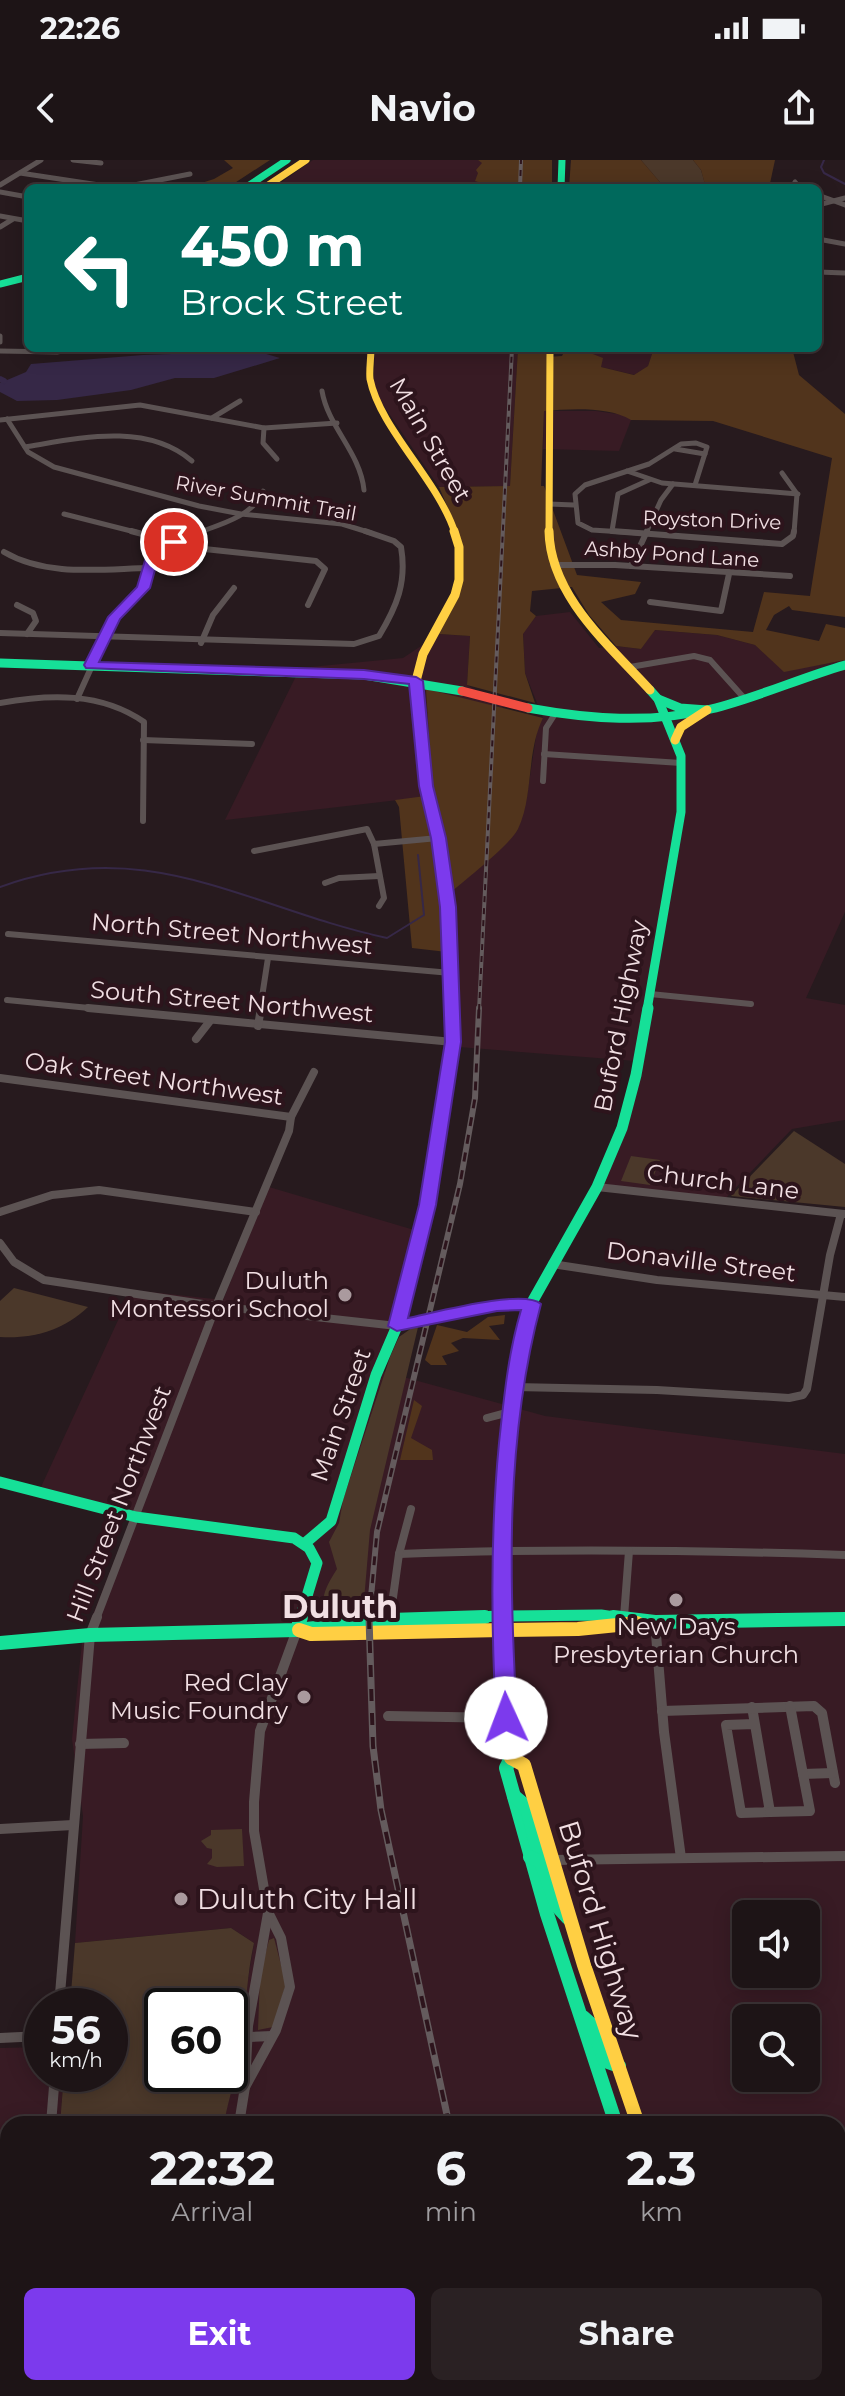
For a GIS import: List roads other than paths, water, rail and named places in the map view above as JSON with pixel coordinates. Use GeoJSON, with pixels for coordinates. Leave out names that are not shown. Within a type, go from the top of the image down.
{"type":"FeatureCollection","features":[{"type":"Feature","properties":{"kind":"main road"},"geometry":{"type":"LineString","coordinates":[[251,184],[287,160]]}},
{"type":"Feature","properties":{"kind":"main road"},"geometry":{"type":"LineString","coordinates":[[270,184],[306,160]]}},
{"type":"Feature","properties":{"kind":"main road"},"geometry":{"type":"LineString","coordinates":[[561,184],[562,161]]}},
{"type":"Feature","properties":{"kind":"main road"},"geometry":{"type":"LineString","coordinates":[[0,284],[24,278]]}},
{"type":"Feature","properties":{"kind":"main road"},"geometry":{"type":"LineString","coordinates":[[0,291],[24,285]]}},
{"type":"Feature","properties":{"kind":"main road","name":"Main Street"},"geometry":{"type":"LineString","coordinates":[[304,1544],[331,1521],[376,1375],[397,1326],[427,1205],[453,1042],[448,907],[438,838],[427,792],[416,681],[423,654],[455,595],[459,580],[459,547],[448,512],[378,403],[370,378],[371,352]]}},
{"type":"Feature","properties":{"kind":"main road","name":"Buford Highway"},"geometry":{"type":"LineString","coordinates":[[550,352],[549,537],[553,565],[560,584],[581,615],[658,699],[681,763],[681,815],[636,1075],[622,1128],[597,1187],[531,1304],[517,1357],[500,1550],[500,1616],[511,1758],[506,1768],[530,1857],[613,2116]]}},
{"type":"Feature","properties":{"kind":"main road"},"geometry":{"type":"LineString","coordinates":[[0,663],[349,674],[416,681],[555,714],[599,718],[667,717],[707,710],[799,677],[845,665]]}},
{"type":"Feature","properties":{"kind":"main road"},"geometry":{"type":"LineString","coordinates":[[658,699],[680,708],[707,710]]}},
{"type":"Feature","properties":{"kind":"main road"},"geometry":{"type":"LineString","coordinates":[[675,740],[681,727],[707,710]]}},
{"type":"Feature","properties":{"kind":"main road"},"geometry":{"type":"LineString","coordinates":[[0,1482],[136,1517],[273,1533],[304,1544],[317,1563],[297,1630]]}},
{"type":"Feature","properties":{"kind":"main road"},"geometry":{"type":"LineString","coordinates":[[308,1599],[329,1617],[367,1622]]}},
{"type":"Feature","properties":{"kind":"main road"},"geometry":{"type":"LineString","coordinates":[[0,1643],[90,1635],[297,1630],[390,1620],[500,1616],[580,1615],[651,1622]]}},
{"type":"Feature","properties":{"kind":"main road"},"geometry":{"type":"LineString","coordinates":[[297,1630],[311,1634],[578,1629],[651,1622],[845,1619]]}},
{"type":"Feature","properties":{"kind":"main road","name":"Buford Highway"},"geometry":{"type":"LineString","coordinates":[[511,1758],[524,1765],[635,2116]]}},
{"type":"Feature","properties":{"kind":"main road"},"geometry":{"type":"LineString","coordinates":[[514,1796],[527,1807],[536,1845],[553,1860]]}},
{"type":"Feature","properties":{"kind":"main road"},"geometry":{"type":"LineString","coordinates":[[530,1857],[536,1857],[541,1862],[557,1906],[571,1920]]}},
{"type":"Feature","properties":{"kind":"main road"},"geometry":{"type":"LineString","coordinates":[[581,2015],[592,2025],[605,2061],[619,2066]]}},
{"type":"Feature","properties":{"kind":"street"},"geometry":{"type":"LineString","coordinates":[[0,185],[41,160]]}},
{"type":"Feature","properties":{"kind":"street"},"geometry":{"type":"LineString","coordinates":[[73,160],[101,163]]}},
{"type":"Feature","properties":{"kind":"street"},"geometry":{"type":"LineString","coordinates":[[20,173],[93,184]]}},
{"type":"Feature","properties":{"kind":"street"},"geometry":{"type":"LineString","coordinates":[[139,184],[190,174]]}},
{"type":"Feature","properties":{"kind":"street"},"geometry":{"type":"LineString","coordinates":[[0,192],[24,196]]}},
{"type":"Feature","properties":{"kind":"street"},"geometry":{"type":"LineString","coordinates":[[822,197],[845,205]]}},
{"type":"Feature","properties":{"kind":"street"},"geometry":{"type":"LineString","coordinates":[[822,204],[845,198]]}},
{"type":"Feature","properties":{"kind":"street"},"geometry":{"type":"LineString","coordinates":[[0,216],[24,220]]}},
{"type":"Feature","properties":{"kind":"street"},"geometry":{"type":"LineString","coordinates":[[0,227],[14,219]]}},
{"type":"Feature","properties":{"kind":"street"},"geometry":{"type":"LineString","coordinates":[[822,240],[845,244]]}},
{"type":"Feature","properties":{"kind":"street"},"geometry":{"type":"LineString","coordinates":[[822,272],[845,273]]}},
{"type":"Feature","properties":{"kind":"street"},"geometry":{"type":"LineString","coordinates":[[0,351],[24,351]]}},
{"type":"Feature","properties":{"kind":"street"},"geometry":{"type":"LineString","coordinates":[[322,391],[322,398],[358,460],[364,490]]}},
{"type":"Feature","properties":{"kind":"street"},"geometry":{"type":"LineString","coordinates":[[212,418],[240,401]]}},
{"type":"Feature","properties":{"kind":"street"},"geometry":{"type":"LineString","coordinates":[[4,419],[140,405],[264,428],[337,423]]}},
{"type":"Feature","properties":{"kind":"street","name":"River Summit Trail"},"geometry":{"type":"LineString","coordinates":[[0,633],[201,643],[354,644],[379,636],[407,578],[401,547],[374,533],[342,524],[241,514],[199,506],[54,467],[36,459],[4,419]]}},
{"type":"Feature","properties":{"kind":"street"},"geometry":{"type":"LineString","coordinates":[[264,428],[263,443],[277,459]]}},
{"type":"Feature","properties":{"kind":"street"},"geometry":{"type":"LineString","coordinates":[[25,447],[98,438],[138,437],[168,443],[185,452],[192,461]]}},
{"type":"Feature","properties":{"kind":"street","name":"Royston Drive"},"geometry":{"type":"LineString","coordinates":[[695,485],[707,447],[685,443],[649,464],[585,485],[575,494],[574,505],[581,526],[782,544],[793,536],[801,501],[788,477],[782,473]]}},
{"type":"Feature","properties":{"kind":"street"},"geometry":{"type":"LineString","coordinates":[[627,471],[650,480],[673,484],[798,494]]}},
{"type":"Feature","properties":{"kind":"street"},"geometry":{"type":"LineString","coordinates":[[612,531],[618,494],[650,480]]}},
{"type":"Feature","properties":{"kind":"street"},"geometry":{"type":"LineString","coordinates":[[631,566],[648,534],[661,495],[673,484]]}},
{"type":"Feature","properties":{"kind":"street"},"geometry":{"type":"LineString","coordinates":[[77,699],[114,617],[143,588],[150,574],[152,557],[174,542],[241,514],[263,491]]}},
{"type":"Feature","properties":{"kind":"street"},"geometry":{"type":"LineString","coordinates":[[549,504],[574,505]]}},
{"type":"Feature","properties":{"kind":"street"},"geometry":{"type":"LineString","coordinates":[[64,514],[223,552],[316,561],[325,569],[308,605]]}},
{"type":"Feature","properties":{"kind":"street"},"geometry":{"type":"LineString","coordinates":[[4,552],[14,560],[53,567],[149,568]]}},
{"type":"Feature","properties":{"kind":"street","name":"Ashby Pond Lane"},"geometry":{"type":"LineString","coordinates":[[553,565],[631,566],[790,576]]}},
{"type":"Feature","properties":{"kind":"street"},"geometry":{"type":"LineString","coordinates":[[650,602],[721,611],[729,574]]}},
{"type":"Feature","properties":{"kind":"street"},"geometry":{"type":"LineString","coordinates":[[201,643],[213,615],[234,588]]}},
{"type":"Feature","properties":{"kind":"street"},"geometry":{"type":"LineString","coordinates":[[17,605],[33,613],[36,621],[27,634]]}},
{"type":"Feature","properties":{"kind":"street"},"geometry":{"type":"LineString","coordinates":[[630,667],[694,656],[710,660],[744,698]]}},
{"type":"Feature","properties":{"kind":"street"},"geometry":{"type":"LineString","coordinates":[[0,703],[26,699],[77,699],[132,711],[144,722],[143,821]]}},
{"type":"Feature","properties":{"kind":"street"},"geometry":{"type":"LineString","coordinates":[[543,781],[546,728],[555,714]]}},
{"type":"Feature","properties":{"kind":"street"},"geometry":{"type":"LineString","coordinates":[[143,740],[252,744]]}},
{"type":"Feature","properties":{"kind":"street"},"geometry":{"type":"LineString","coordinates":[[544,754],[681,763]]}},
{"type":"Feature","properties":{"kind":"street"},"geometry":{"type":"LineString","coordinates":[[254,851],[367,829],[374,844],[384,898],[379,906]]}},
{"type":"Feature","properties":{"kind":"street"},"geometry":{"type":"LineString","coordinates":[[374,844],[438,838]]}},
{"type":"Feature","properties":{"kind":"street"},"geometry":{"type":"LineString","coordinates":[[325,883],[339,878],[379,876]]}},
{"type":"Feature","properties":{"kind":"street","name":"North Street Northwest"},"geometry":{"type":"LineString","coordinates":[[8,934],[451,973]]}},
{"type":"Feature","properties":{"kind":"street"},"geometry":{"type":"LineString","coordinates":[[258,1026],[268,958]]}},
{"type":"Feature","properties":{"kind":"street"},"geometry":{"type":"LineString","coordinates":[[650,994],[751,1004]]}},
{"type":"Feature","properties":{"kind":"street","name":"South Street Northwest"},"geometry":{"type":"LineString","coordinates":[[7,1000],[453,1042]]}},
{"type":"Feature","properties":{"kind":"street"},"geometry":{"type":"LineString","coordinates":[[196,1039],[210,1021]]}},
{"type":"Feature","properties":{"kind":"street"},"geometry":{"type":"LineString","coordinates":[[291,1117],[314,1072]]}},
{"type":"Feature","properties":{"kind":"street","name":"Oak Street Northwest"},"geometry":{"type":"LineString","coordinates":[[0,1078],[291,1117],[289,1131]]}},
{"type":"Feature","properties":{"kind":"street","name":"Hill Street Northwest"},"geometry":{"type":"LineString","coordinates":[[60,1988],[90,1635],[216,1306],[289,1131]]}},
{"type":"Feature","properties":{"kind":"street","name":"Church Lane"},"geometry":{"type":"LineString","coordinates":[[597,1187],[843,1214]]}},
{"type":"Feature","properties":{"kind":"street"},"geometry":{"type":"LineString","coordinates":[[0,1212],[52,1195],[99,1190],[256,1212]]}},
{"type":"Feature","properties":{"kind":"street"},"geometry":{"type":"LineString","coordinates":[[515,1387],[657,1390],[789,1398],[803,1395],[807,1389],[823,1295],[843,1214]]}},
{"type":"Feature","properties":{"kind":"street"},"geometry":{"type":"LineString","coordinates":[[0,1243],[26,1272],[61,1285],[216,1306],[397,1326],[497,1306],[531,1304]]}},
{"type":"Feature","properties":{"kind":"street"},"geometry":{"type":"LineString","coordinates":[[0,1259],[14,1262]]}},
{"type":"Feature","properties":{"kind":"street","name":"Donaville Street"},"geometry":{"type":"LineString","coordinates":[[552,1264],[657,1280],[845,1297]]}},
{"type":"Feature","properties":{"kind":"street"},"geometry":{"type":"LineString","coordinates":[[487,1418],[513,1411]]}},
{"type":"Feature","properties":{"kind":"street"},"geometry":{"type":"LineString","coordinates":[[390,1620],[399,1554],[411,1509]]}},
{"type":"Feature","properties":{"kind":"street"},"geometry":{"type":"LineString","coordinates":[[399,1554],[500,1550],[776,1551],[845,1555]]}},
{"type":"Feature","properties":{"kind":"street"},"geometry":{"type":"LineString","coordinates":[[624,1617],[629,1551]]}},
{"type":"Feature","properties":{"kind":"street"},"geometry":{"type":"LineString","coordinates":[[651,1622],[681,1858]]}},
{"type":"Feature","properties":{"kind":"street"},"geometry":{"type":"LineString","coordinates":[[248,2081],[272,2036],[290,1987],[281,1938],[268,1912],[254,1831],[260,1731],[297,1630]]}},
{"type":"Feature","properties":{"kind":"street"},"geometry":{"type":"LineString","coordinates":[[662,1711],[790,1706],[819,1709],[834,1778],[803,1774]]}},
{"type":"Feature","properties":{"kind":"street"},"geometry":{"type":"LineString","coordinates":[[754,1724],[726,1725],[741,1813],[810,1811],[790,1706]]}},
{"type":"Feature","properties":{"kind":"street"},"geometry":{"type":"LineString","coordinates":[[752,1707],[770,1812]]}},
{"type":"Feature","properties":{"kind":"street"},"geometry":{"type":"LineString","coordinates":[[388,1716],[506,1718]]}},
{"type":"Feature","properties":{"kind":"street"},"geometry":{"type":"LineString","coordinates":[[80,1744],[124,1743]]}},
{"type":"Feature","properties":{"kind":"street"},"geometry":{"type":"LineString","coordinates":[[0,1829],[73,1825]]}},
{"type":"Feature","properties":{"kind":"street"},"geometry":{"type":"LineString","coordinates":[[553,1860],[845,1856]]}},
{"type":"Feature","properties":{"kind":"street"},"geometry":{"type":"LineString","coordinates":[[248,2029],[268,1912]]}},
{"type":"Feature","properties":{"kind":"street"},"geometry":{"type":"LineString","coordinates":[[248,2037],[272,2036]]}},
{"type":"Feature","properties":{"kind":"street"},"geometry":{"type":"LineString","coordinates":[[0,2038],[24,2037]]}},
{"type":"Feature","properties":{"kind":"street"},"geometry":{"type":"LineString","coordinates":[[52,2116],[54,2092]]}},
{"type":"Feature","properties":{"kind":"street"},"geometry":{"type":"LineString","coordinates":[[240,2116],[244,2092]]}},
{"type":"Feature","properties":{"kind":"waterway"},"geometry":{"type":"LineString","coordinates":[[824,160],[821,167],[824,173],[845,184]]}},
{"type":"Feature","properties":{"kind":"waterway"},"geometry":{"type":"LineString","coordinates":[[0,379],[4,381]]}},
{"type":"Feature","properties":{"kind":"waterway"},"geometry":{"type":"LineString","coordinates":[[0,887],[54,872],[104,868],[151,871],[243,894],[387,938],[424,915],[418,855]]}},
{"type":"Feature","properties":{"kind":"railway"},"geometry":{"type":"LineString","coordinates":[[520,184],[521,160]]}},
{"type":"Feature","properties":{"kind":"railway"},"geometry":{"type":"LineString","coordinates":[[479,1010],[512,352]]}},
{"type":"Feature","properties":{"kind":"railway"},"geometry":{"type":"LineString","coordinates":[[369,1618],[377,1532],[460,1184],[475,1098],[479,1008]]}},
{"type":"Feature","properties":{"kind":"railway"},"geometry":{"type":"LineString","coordinates":[[369,1618],[373,1746],[381,1810],[447,2116]]}},
{"type":"Feature","properties":{"kind":"place","name":"Duluth Montessori School"},"geometry":{"type":"Point","coordinates":[345,1295]}},
{"type":"Feature","properties":{"kind":"place","name":"New Days Presbyterian Church"},"geometry":{"type":"Point","coordinates":[676,1600]}},
{"type":"Feature","properties":{"kind":"place","name":"Red Clay Music Foundry"},"geometry":{"type":"Point","coordinates":[304,1697]}},
{"type":"Feature","properties":{"kind":"place","name":"Duluth City Hall"},"geometry":{"type":"Point","coordinates":[181,1899]}},
{"type":"Feature","properties":{"kind":"district","name":"Duluth"},"geometry":{"type":"Point","coordinates":[340,1607]}}]}
